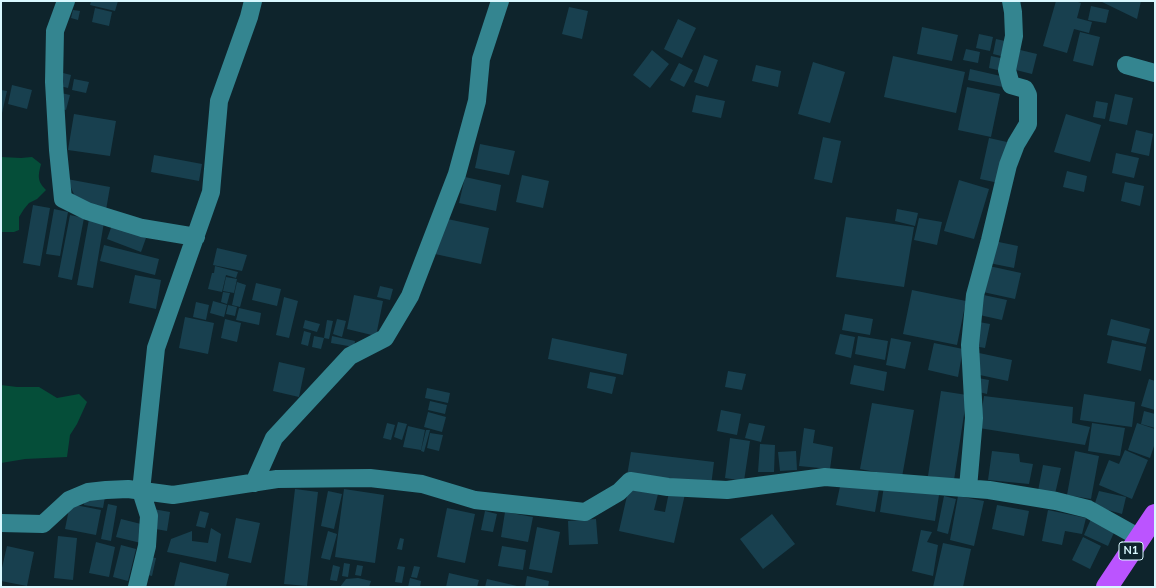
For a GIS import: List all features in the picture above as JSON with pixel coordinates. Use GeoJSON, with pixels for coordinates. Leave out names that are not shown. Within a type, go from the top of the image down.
{"type":"FeatureCollection","features":[{"type":"Feature","properties":{"kind":"highway","name":"N1"},"geometry":{"type":"LineString","coordinates":[[1107,587],[1155,515]]}},
{"type":"Feature","properties":{"kind":"street"},"geometry":{"type":"LineString","coordinates":[[66,1],[55,31],[54,82],[58,150],[63,199],[87,212],[142,228],[196,237]]}},
{"type":"Feature","properties":{"kind":"street"},"geometry":{"type":"LineString","coordinates":[[137,587],[147,546],[149,516],[141,491],[156,348],[211,192],[219,101],[249,17],[253,1]]}},
{"type":"Feature","properties":{"kind":"street"},"geometry":{"type":"LineString","coordinates":[[254,483],[274,438],[350,356],[385,338],[410,296],[457,174],[477,101],[481,59],[500,1]]}},
{"type":"Feature","properties":{"kind":"street"},"geometry":{"type":"LineString","coordinates":[[968,488],[974,418],[970,345],[975,295],[1008,165],[1016,144],[1028,124],[1028,95],[1025,89],[1011,85],[1007,70],[1014,36],[1011,1]]}},
{"type":"Feature","properties":{"kind":"street"},"geometry":{"type":"LineString","coordinates":[[1126,65],[1155,73]]}},
{"type":"Feature","properties":{"kind":"street"},"geometry":{"type":"LineString","coordinates":[[1,523],[43,524],[69,500],[88,492],[128,489],[173,495],[277,479],[370,478],[422,484],[474,500],[585,512],[619,492],[630,481],[668,487],[727,490],[825,477],[989,490],[1056,501],[1088,509],[1140,538]]}},
{"type":"Feature","properties":{"kind":"shaded area"},"geometry":{"type":"Polygon","coordinates":[[[1,157],[32,157],[41,164],[39,178],[41,184],[46,190],[37,199],[29,203],[24,209],[19,217],[19,230],[14,232],[1,232],[1,157]]]}},
{"type":"Feature","properties":{"kind":"shaded area"},"geometry":{"type":"Polygon","coordinates":[[[1,385],[39,387],[57,398],[79,394],[87,402],[70,435],[67,457],[25,459],[1,463],[1,385]]]}},
{"type":"Feature","properties":{"kind":"building"},"geometry":{"type":"Polygon","coordinates":[[[91,1],[118,1],[115,11],[90,5],[91,1]]]}},
{"type":"Feature","properties":{"kind":"building"},"geometry":{"type":"Polygon","coordinates":[[[1056,1],[1075,1],[1081,3],[1077,18],[1092,22],[1089,33],[1074,29],[1067,53],[1043,46],[1056,1]]]}},
{"type":"Feature","properties":{"kind":"building"},"geometry":{"type":"Polygon","coordinates":[[[1100,1],[1141,1],[1137,19],[1100,1]]]}},
{"type":"Feature","properties":{"kind":"building"},"geometry":{"type":"Polygon","coordinates":[[[1091,6],[1109,10],[1106,23],[1088,20],[1091,6]]]}},
{"type":"Feature","properties":{"kind":"building"},"geometry":{"type":"Polygon","coordinates":[[[569,7],[588,11],[582,39],[562,34],[569,7]]]}},
{"type":"Feature","properties":{"kind":"building"},"geometry":{"type":"Polygon","coordinates":[[[95,8],[112,12],[109,26],[92,22],[95,8]]]}},
{"type":"Feature","properties":{"kind":"building"},"geometry":{"type":"Polygon","coordinates":[[[73,10],[80,11],[78,20],[71,18],[73,10]]]}},
{"type":"Feature","properties":{"kind":"building"},"geometry":{"type":"Polygon","coordinates":[[[678,19],[696,28],[682,58],[664,49],[678,19]]]}},
{"type":"Feature","properties":{"kind":"building"},"geometry":{"type":"Polygon","coordinates":[[[922,27],[958,35],[952,61],[917,54],[922,27]]]}},
{"type":"Feature","properties":{"kind":"building"},"geometry":{"type":"Polygon","coordinates":[[[1080,32],[1100,37],[1093,66],[1073,61],[1080,32]]]}},
{"type":"Feature","properties":{"kind":"building"},"geometry":{"type":"Polygon","coordinates":[[[979,34],[993,37],[990,51],[976,48],[979,34]]]}},
{"type":"Feature","properties":{"kind":"building"},"geometry":{"type":"Polygon","coordinates":[[[996,39],[1005,41],[1001,56],[993,54],[996,39]]]}},
{"type":"Feature","properties":{"kind":"building"},"geometry":{"type":"Polygon","coordinates":[[[966,49],[980,52],[978,63],[963,60],[966,49]]]}},
{"type":"Feature","properties":{"kind":"building"},"geometry":{"type":"Polygon","coordinates":[[[1016,49],[1037,54],[1032,74],[1012,69],[1016,49]]]}},
{"type":"Feature","properties":{"kind":"building"},"geometry":{"type":"Polygon","coordinates":[[[652,50],[669,64],[650,88],[633,75],[652,50]]]}},
{"type":"Feature","properties":{"kind":"building"},"geometry":{"type":"Polygon","coordinates":[[[704,55],[718,60],[708,87],[694,82],[704,55]]]}},
{"type":"Feature","properties":{"kind":"building"},"geometry":{"type":"Polygon","coordinates":[[[893,56],[965,72],[956,113],[884,97],[893,56]]]}},
{"type":"Feature","properties":{"kind":"building"},"geometry":{"type":"Polygon","coordinates":[[[991,56],[1005,59],[1002,71],[989,68],[991,56]]]}},
{"type":"Feature","properties":{"kind":"building"},"geometry":{"type":"Polygon","coordinates":[[[813,62],[845,72],[830,123],[798,114],[813,62]]]}},
{"type":"Feature","properties":{"kind":"building"},"geometry":{"type":"Polygon","coordinates":[[[679,63],[693,70],[684,87],[670,80],[679,63]]]}},
{"type":"Feature","properties":{"kind":"building"},"geometry":{"type":"Polygon","coordinates":[[[756,65],[781,71],[778,87],[752,81],[756,65]]]}},
{"type":"Feature","properties":{"kind":"building"},"geometry":{"type":"Polygon","coordinates":[[[970,69],[1005,77],[1003,87],[968,80],[970,69]]]}},
{"type":"Feature","properties":{"kind":"building"},"geometry":{"type":"Polygon","coordinates":[[[63,73],[71,75],[68,88],[60,86],[63,73]]]}},
{"type":"Feature","properties":{"kind":"building"},"geometry":{"type":"Polygon","coordinates":[[[74,79],[89,82],[86,93],[72,90],[74,79]]]}},
{"type":"Feature","properties":{"kind":"building"},"geometry":{"type":"Polygon","coordinates":[[[12,85],[32,90],[27,109],[8,104],[12,85]]]}},
{"type":"Feature","properties":{"kind":"building"},"geometry":{"type":"Polygon","coordinates":[[[967,87],[1000,94],[991,137],[958,130],[967,87]]]}},
{"type":"Feature","properties":{"kind":"building"},"geometry":{"type":"Polygon","coordinates":[[[1,90],[7,91],[2,113],[1,113],[1,90]]]}},
{"type":"Feature","properties":{"kind":"building"},"geometry":{"type":"Polygon","coordinates":[[[61,93],[70,95],[66,110],[58,108],[61,93]]]}},
{"type":"Feature","properties":{"kind":"building"},"geometry":{"type":"Polygon","coordinates":[[[1115,94],[1133,98],[1127,125],[1109,121],[1115,94]]]}},
{"type":"Feature","properties":{"kind":"building"},"geometry":{"type":"Polygon","coordinates":[[[696,95],[725,101],[721,118],[692,112],[696,95]]]}},
{"type":"Feature","properties":{"kind":"building"},"geometry":{"type":"Polygon","coordinates":[[[1096,101],[1108,103],[1105,119],[1093,117],[1096,101]]]}},
{"type":"Feature","properties":{"kind":"building"},"geometry":{"type":"Polygon","coordinates":[[[74,114],[116,121],[110,156],[68,150],[74,114]]]}},
{"type":"Feature","properties":{"kind":"building"},"geometry":{"type":"Polygon","coordinates":[[[1066,114],[1101,125],[1090,162],[1054,152],[1066,114]]]}},
{"type":"Feature","properties":{"kind":"building"},"geometry":{"type":"Polygon","coordinates":[[[1136,130],[1153,134],[1149,156],[1131,152],[1136,130]]]}},
{"type":"Feature","properties":{"kind":"building"},"geometry":{"type":"Polygon","coordinates":[[[823,137],[841,141],[832,183],[814,179],[823,137]]]}},
{"type":"Feature","properties":{"kind":"building"},"geometry":{"type":"Polygon","coordinates":[[[989,138],[1007,142],[999,183],[980,179],[989,138]]]}},
{"type":"Feature","properties":{"kind":"building"},"geometry":{"type":"Polygon","coordinates":[[[480,144],[515,151],[509,175],[475,168],[480,144]]]}},
{"type":"Feature","properties":{"kind":"building"},"geometry":{"type":"Polygon","coordinates":[[[1116,153],[1139,158],[1134,178],[1112,173],[1116,153]]]}},
{"type":"Feature","properties":{"kind":"building"},"geometry":{"type":"Polygon","coordinates":[[[154,155],[202,164],[199,181],[151,172],[154,155]]]}},
{"type":"Feature","properties":{"kind":"building"},"geometry":{"type":"Polygon","coordinates":[[[1067,171],[1087,176],[1084,192],[1063,187],[1067,171]]]}},
{"type":"Feature","properties":{"kind":"building"},"geometry":{"type":"Polygon","coordinates":[[[522,175],[549,181],[543,208],[516,202],[522,175]]]}},
{"type":"Feature","properties":{"kind":"building"},"geometry":{"type":"Polygon","coordinates":[[[465,177],[501,185],[496,211],[459,203],[465,177]]]}},
{"type":"Feature","properties":{"kind":"building"},"geometry":{"type":"Polygon","coordinates":[[[67,179],[110,187],[106,210],[77,201],[67,179]]]}},
{"type":"Feature","properties":{"kind":"building"},"geometry":{"type":"Polygon","coordinates":[[[959,180],[989,189],[974,239],[944,231],[959,180]]]}},
{"type":"Feature","properties":{"kind":"building"},"geometry":{"type":"Polygon","coordinates":[[[1125,182],[1144,186],[1140,206],[1121,201],[1125,182]]]}},
{"type":"Feature","properties":{"kind":"building"},"geometry":{"type":"Polygon","coordinates":[[[33,205],[50,208],[40,266],[23,263],[33,205]]]}},
{"type":"Feature","properties":{"kind":"building"},"geometry":{"type":"Polygon","coordinates":[[[54,209],[68,212],[60,256],[46,254],[54,209]]]}},
{"type":"Feature","properties":{"kind":"building"},"geometry":{"type":"Polygon","coordinates":[[[897,209],[918,213],[915,226],[895,221],[897,209]]]}},
{"type":"Feature","properties":{"kind":"building"},"geometry":{"type":"Polygon","coordinates":[[[70,215],[84,218],[72,280],[58,277],[70,215]]]}},
{"type":"Feature","properties":{"kind":"building"},"geometry":{"type":"Polygon","coordinates":[[[846,217],[914,227],[904,287],[836,277],[846,217]]]}},
{"type":"Feature","properties":{"kind":"building"},"geometry":{"type":"Polygon","coordinates":[[[443,218],[489,228],[481,264],[435,254],[443,218]]]}},
{"type":"Feature","properties":{"kind":"building"},"geometry":{"type":"Polygon","coordinates":[[[919,218],[942,222],[937,245],[914,240],[919,218]]]}},
{"type":"Feature","properties":{"kind":"building"},"geometry":{"type":"Polygon","coordinates":[[[89,219],[104,222],[93,288],[77,285],[89,219]]]}},
{"type":"Feature","properties":{"kind":"building"},"geometry":{"type":"Polygon","coordinates":[[[112,225],[146,238],[141,252],[107,239],[112,225]]]}},
{"type":"Feature","properties":{"kind":"building"},"geometry":{"type":"Polygon","coordinates":[[[994,241],[1018,246],[1014,268],[989,263],[994,241]]]}},
{"type":"Feature","properties":{"kind":"building"},"geometry":{"type":"Polygon","coordinates":[[[104,245],[159,259],[155,275],[100,261],[104,245]]]}},
{"type":"Feature","properties":{"kind":"building"},"geometry":{"type":"Polygon","coordinates":[[[217,248],[247,255],[242,271],[213,265],[217,248]]]}},
{"type":"Feature","properties":{"kind":"building"},"geometry":{"type":"Polygon","coordinates":[[[215,266],[238,272],[236,278],[226,275],[222,292],[208,289],[215,266]]]}},
{"type":"Feature","properties":{"kind":"building"},"geometry":{"type":"Polygon","coordinates":[[[989,266],[1021,273],[1015,299],[983,292],[989,266]]]}},
{"type":"Feature","properties":{"kind":"building"},"geometry":{"type":"Polygon","coordinates":[[[135,275],[161,280],[156,309],[129,303],[135,275]]]}},
{"type":"Feature","properties":{"kind":"building"},"geometry":{"type":"Polygon","coordinates":[[[226,277],[237,279],[234,293],[223,291],[226,277]]]}},
{"type":"Feature","properties":{"kind":"building"},"geometry":{"type":"Polygon","coordinates":[[[237,282],[246,285],[240,307],[232,305],[237,282]]]}},
{"type":"Feature","properties":{"kind":"building"},"geometry":{"type":"Polygon","coordinates":[[[256,283],[281,289],[277,306],[252,300],[256,283]]]}},
{"type":"Feature","properties":{"kind":"building"},"geometry":{"type":"Polygon","coordinates":[[[380,286],[393,289],[390,300],[377,297],[380,286]]]}},
{"type":"Feature","properties":{"kind":"building"},"geometry":{"type":"Polygon","coordinates":[[[912,290],[966,301],[957,345],[903,334],[912,290]]]}},
{"type":"Feature","properties":{"kind":"building"},"geometry":{"type":"Polygon","coordinates":[[[223,292],[230,293],[227,304],[221,302],[223,292]]]}},
{"type":"Feature","properties":{"kind":"building"},"geometry":{"type":"Polygon","coordinates":[[[979,294],[1007,300],[1002,320],[975,314],[979,294]]]}},
{"type":"Feature","properties":{"kind":"building"},"geometry":{"type":"Polygon","coordinates":[[[354,295],[383,301],[376,336],[347,329],[354,295]]]}},
{"type":"Feature","properties":{"kind":"building"},"geometry":{"type":"Polygon","coordinates":[[[284,297],[298,301],[289,338],[276,335],[284,297]]]}},
{"type":"Feature","properties":{"kind":"building"},"geometry":{"type":"Polygon","coordinates":[[[213,301],[227,305],[224,317],[210,313],[213,301]]]}},
{"type":"Feature","properties":{"kind":"building"},"geometry":{"type":"Polygon","coordinates":[[[196,302],[209,305],[206,320],[193,317],[196,302]]]}},
{"type":"Feature","properties":{"kind":"building"},"geometry":{"type":"Polygon","coordinates":[[[228,305],[237,307],[235,316],[226,314],[228,305]]]}},
{"type":"Feature","properties":{"kind":"building"},"geometry":{"type":"Polygon","coordinates":[[[239,308],[261,313],[259,325],[236,320],[239,308]]]}},
{"type":"Feature","properties":{"kind":"building"},"geometry":{"type":"Polygon","coordinates":[[[845,314],[873,319],[870,335],[842,330],[845,314]]]}},
{"type":"Feature","properties":{"kind":"building"},"geometry":{"type":"Polygon","coordinates":[[[185,317],[214,323],[208,354],[179,348],[185,317]]]}},
{"type":"Feature","properties":{"kind":"building"},"geometry":{"type":"Polygon","coordinates":[[[225,319],[241,323],[237,342],[221,338],[225,319]]]}},
{"type":"Feature","properties":{"kind":"building"},"geometry":{"type":"Polygon","coordinates":[[[337,319],[346,321],[342,337],[333,334],[337,319]]]}},
{"type":"Feature","properties":{"kind":"building"},"geometry":{"type":"Polygon","coordinates":[[[1111,319],[1150,329],[1146,344],[1107,335],[1111,319]]]}},
{"type":"Feature","properties":{"kind":"building"},"geometry":{"type":"Polygon","coordinates":[[[305,320],[320,324],[317,332],[303,328],[305,320]]]}},
{"type":"Feature","properties":{"kind":"building"},"geometry":{"type":"Polygon","coordinates":[[[327,320],[333,321],[329,339],[324,338],[327,320]]]}},
{"type":"Feature","properties":{"kind":"building"},"geometry":{"type":"Polygon","coordinates":[[[979,322],[990,324],[985,348],[974,346],[979,322]]]}},
{"type":"Feature","properties":{"kind":"building"},"geometry":{"type":"Polygon","coordinates":[[[304,331],[311,333],[308,346],[301,344],[304,331]]]}},
{"type":"Feature","properties":{"kind":"building"},"geometry":{"type":"Polygon","coordinates":[[[840,334],[855,337],[851,358],[835,354],[840,334]]]}},
{"type":"Feature","properties":{"kind":"building"},"geometry":{"type":"Polygon","coordinates":[[[314,336],[324,338],[321,349],[312,347],[314,336]]]}},
{"type":"Feature","properties":{"kind":"building"},"geometry":{"type":"Polygon","coordinates":[[[332,336],[355,341],[354,347],[331,343],[332,336]]]}},
{"type":"Feature","properties":{"kind":"building"},"geometry":{"type":"Polygon","coordinates":[[[858,336],[888,341],[885,360],[855,354],[858,336]]]}},
{"type":"Feature","properties":{"kind":"building"},"geometry":{"type":"Polygon","coordinates":[[[552,338],[627,354],[623,375],[548,359],[552,338]]]}},
{"type":"Feature","properties":{"kind":"building"},"geometry":{"type":"Polygon","coordinates":[[[891,338],[911,342],[905,369],[886,365],[891,338]]]}},
{"type":"Feature","properties":{"kind":"building"},"geometry":{"type":"Polygon","coordinates":[[[1112,340],[1146,347],[1141,371],[1107,363],[1112,340]]]}},
{"type":"Feature","properties":{"kind":"building"},"geometry":{"type":"Polygon","coordinates":[[[934,343],[963,349],[958,377],[928,370],[934,343]]]}},
{"type":"Feature","properties":{"kind":"building"},"geometry":{"type":"Polygon","coordinates":[[[979,353],[1012,360],[1008,381],[975,374],[979,353]]]}},
{"type":"Feature","properties":{"kind":"building"},"geometry":{"type":"Polygon","coordinates":[[[279,362],[305,368],[299,397],[273,391],[279,362]]]}},
{"type":"Feature","properties":{"kind":"building"},"geometry":{"type":"Polygon","coordinates":[[[854,365],[887,372],[884,391],[850,384],[854,365]]]}},
{"type":"Feature","properties":{"kind":"building"},"geometry":{"type":"Polygon","coordinates":[[[728,371],[746,374],[742,390],[725,387],[728,371]]]}},
{"type":"Feature","properties":{"kind":"building"},"geometry":{"type":"Polygon","coordinates":[[[590,372],[616,377],[612,394],[587,388],[590,372]]]}},
{"type":"Feature","properties":{"kind":"building"},"geometry":{"type":"Polygon","coordinates":[[[978,378],[989,380],[987,394],[975,391],[978,378]]]}},
{"type":"Feature","properties":{"kind":"building"},"geometry":{"type":"Polygon","coordinates":[[[1149,379],[1155,381],[1155,410],[1141,406],[1149,379]]]}},
{"type":"Feature","properties":{"kind":"building"},"geometry":{"type":"Polygon","coordinates":[[[427,388],[450,393],[448,403],[425,398],[427,388]]]}},
{"type":"Feature","properties":{"kind":"building"},"geometry":{"type":"Polygon","coordinates":[[[941,391],[967,395],[954,480],[928,476],[941,391]]]}},
{"type":"Feature","properties":{"kind":"building"},"geometry":{"type":"Polygon","coordinates":[[[1084,394],[1135,402],[1132,427],[1080,420],[1084,394]]]}},
{"type":"Feature","properties":{"kind":"building"},"geometry":{"type":"Polygon","coordinates":[[[984,396],[1073,407],[1072,423],[1090,427],[1085,445],[979,428],[984,396]]]}},
{"type":"Feature","properties":{"kind":"building"},"geometry":{"type":"Polygon","coordinates":[[[430,401],[447,405],[445,414],[428,410],[430,401]]]}},
{"type":"Feature","properties":{"kind":"building"},"geometry":{"type":"Polygon","coordinates":[[[872,403],[914,410],[902,477],[860,469],[872,403]]]}},
{"type":"Feature","properties":{"kind":"building"},"geometry":{"type":"Polygon","coordinates":[[[721,410],[741,414],[737,435],[717,431],[721,410]]]}},
{"type":"Feature","properties":{"kind":"building"},"geometry":{"type":"Polygon","coordinates":[[[1144,411],[1155,414],[1155,428],[1141,424],[1144,411]]]}},
{"type":"Feature","properties":{"kind":"building"},"geometry":{"type":"Polygon","coordinates":[[[428,412],[446,417],[442,432],[424,427],[428,412]]]}},
{"type":"Feature","properties":{"kind":"building"},"geometry":{"type":"Polygon","coordinates":[[[398,422],[407,424],[402,440],[394,437],[398,422]]]}},
{"type":"Feature","properties":{"kind":"building"},"geometry":{"type":"Polygon","coordinates":[[[387,423],[395,425],[391,440],[383,438],[387,423]]]}},
{"type":"Feature","properties":{"kind":"building"},"geometry":{"type":"Polygon","coordinates":[[[749,423],[765,426],[761,442],[745,438],[749,423]]]}},
{"type":"Feature","properties":{"kind":"building"},"geometry":{"type":"Polygon","coordinates":[[[1092,423],[1125,428],[1120,456],[1088,451],[1092,423]]]}},
{"type":"Feature","properties":{"kind":"building"},"geometry":{"type":"Polygon","coordinates":[[[1137,423],[1155,429],[1155,443],[1150,458],[1128,450],[1137,423]]]}},
{"type":"Feature","properties":{"kind":"building"},"geometry":{"type":"Polygon","coordinates":[[[408,426],[425,430],[421,450],[403,447],[408,426]]]}},
{"type":"Feature","properties":{"kind":"building"},"geometry":{"type":"Polygon","coordinates":[[[804,428],[815,430],[813,443],[833,447],[830,469],[799,466],[804,428]]]}},
{"type":"Feature","properties":{"kind":"building"},"geometry":{"type":"Polygon","coordinates":[[[426,430],[430,430],[424,452],[421,451],[426,430]]]}},
{"type":"Feature","properties":{"kind":"building"},"geometry":{"type":"Polygon","coordinates":[[[430,433],[443,435],[439,451],[427,448],[430,433]]]}},
{"type":"Feature","properties":{"kind":"building"},"geometry":{"type":"Polygon","coordinates":[[[730,438],[750,441],[744,481],[725,478],[730,438]]]}},
{"type":"Feature","properties":{"kind":"building"},"geometry":{"type":"Polygon","coordinates":[[[760,444],[775,445],[774,472],[758,472],[760,444]]]}},
{"type":"Feature","properties":{"kind":"building"},"geometry":{"type":"Polygon","coordinates":[[[1125,450],[1148,460],[1132,499],[1099,485],[1109,460],[1119,464],[1125,450]]]}},
{"type":"Feature","properties":{"kind":"building"},"geometry":{"type":"Polygon","coordinates":[[[796,451],[797,470],[780,471],[778,452],[796,451]]]}},
{"type":"Feature","properties":{"kind":"building"},"geometry":{"type":"Polygon","coordinates":[[[992,451],[1019,454],[1020,462],[1033,464],[1029,484],[988,480],[992,451]]]}},
{"type":"Feature","properties":{"kind":"building"},"geometry":{"type":"Polygon","coordinates":[[[1075,451],[1099,456],[1091,499],[1067,495],[1075,451]]]}},
{"type":"Feature","properties":{"kind":"building"},"geometry":{"type":"Polygon","coordinates":[[[631,452],[714,462],[711,486],[627,476],[631,452]]]}},
{"type":"Feature","properties":{"kind":"building"},"geometry":{"type":"Polygon","coordinates":[[[1043,465],[1061,468],[1055,494],[1038,491],[1043,465]]]}},
{"type":"Feature","properties":{"kind":"building"},"geometry":{"type":"Polygon","coordinates":[[[841,482],[879,489],[875,512],[836,505],[841,482]]]}},
{"type":"Feature","properties":{"kind":"building"},"geometry":{"type":"Polygon","coordinates":[[[884,486],[939,495],[935,521],[880,512],[884,486]]]}},
{"type":"Feature","properties":{"kind":"building"},"geometry":{"type":"Polygon","coordinates":[[[629,487],[658,494],[654,510],[665,512],[669,492],[685,494],[674,543],[619,531],[629,487]]]}},
{"type":"Feature","properties":{"kind":"building"},"geometry":{"type":"Polygon","coordinates":[[[295,489],[318,492],[307,586],[284,584],[295,489]]]}},
{"type":"Feature","properties":{"kind":"building"},"geometry":{"type":"Polygon","coordinates":[[[344,489],[384,495],[375,563],[335,557],[344,489]]]}},
{"type":"Feature","properties":{"kind":"building"},"geometry":{"type":"Polygon","coordinates":[[[328,491],[342,494],[334,529],[321,526],[328,491]]]}},
{"type":"Feature","properties":{"kind":"building"},"geometry":{"type":"Polygon","coordinates":[[[1099,491],[1126,497],[1122,514],[1094,506],[1099,491]]]}},
{"type":"Feature","properties":{"kind":"building"},"geometry":{"type":"Polygon","coordinates":[[[85,494],[105,497],[103,508],[84,505],[85,494]]]}},
{"type":"Feature","properties":{"kind":"building"},"geometry":{"type":"Polygon","coordinates":[[[944,496],[956,499],[948,534],[937,531],[944,496]]]}},
{"type":"Feature","properties":{"kind":"building"},"geometry":{"type":"Polygon","coordinates":[[[958,496],[984,501],[974,546],[950,540],[958,496]]]}},
{"type":"Feature","properties":{"kind":"building"},"geometry":{"type":"Polygon","coordinates":[[[70,504],[101,510],[96,535],[65,529],[70,504]]]}},
{"type":"Feature","properties":{"kind":"building"},"geometry":{"type":"Polygon","coordinates":[[[108,504],[117,506],[111,541],[101,539],[108,504]]]}},
{"type":"Feature","properties":{"kind":"building"},"geometry":{"type":"Polygon","coordinates":[[[997,505],[1029,511],[1024,536],[992,529],[997,505]]]}},
{"type":"Feature","properties":{"kind":"building"},"geometry":{"type":"Polygon","coordinates":[[[447,508],[475,514],[465,563],[437,557],[447,508]]]}},
{"type":"Feature","properties":{"kind":"building"},"geometry":{"type":"Polygon","coordinates":[[[153,509],[170,512],[167,531],[150,528],[153,509]]]}},
{"type":"Feature","properties":{"kind":"building"},"geometry":{"type":"Polygon","coordinates":[[[1048,510],[1086,518],[1082,534],[1065,531],[1062,545],[1042,541],[1048,510]]]}},
{"type":"Feature","properties":{"kind":"building"},"geometry":{"type":"Polygon","coordinates":[[[200,511],[209,513],[205,528],[196,526],[200,511]]]}},
{"type":"Feature","properties":{"kind":"building"},"geometry":{"type":"Polygon","coordinates":[[[485,511],[497,514],[493,532],[481,530],[485,511]]]}},
{"type":"Feature","properties":{"kind":"building"},"geometry":{"type":"Polygon","coordinates":[[[505,512],[533,517],[528,542],[501,537],[505,512]]]}},
{"type":"Feature","properties":{"kind":"building"},"geometry":{"type":"Polygon","coordinates":[[[772,514],[795,544],[763,569],[740,539],[772,514]]]}},
{"type":"Feature","properties":{"kind":"building"},"geometry":{"type":"Polygon","coordinates":[[[236,518],[260,523],[251,563],[228,558],[236,518]]]}},
{"type":"Feature","properties":{"kind":"building"},"geometry":{"type":"Polygon","coordinates":[[[121,519],[145,525],[141,543],[116,537],[121,519]]]}},
{"type":"Feature","properties":{"kind":"building"},"geometry":{"type":"Polygon","coordinates":[[[596,519],[598,544],[569,545],[568,521],[596,519]]]}},
{"type":"Feature","properties":{"kind":"building"},"geometry":{"type":"Polygon","coordinates":[[[1091,519],[1116,528],[1108,546],[1084,535],[1091,519]]]}},
{"type":"Feature","properties":{"kind":"building"},"geometry":{"type":"Polygon","coordinates":[[[537,527],[560,532],[552,573],[529,569],[537,527]]]}},
{"type":"Feature","properties":{"kind":"building"},"geometry":{"type":"Polygon","coordinates":[[[211,528],[221,534],[216,562],[167,552],[171,539],[192,531],[192,541],[208,543],[211,528]]]}},
{"type":"Feature","properties":{"kind":"building"},"geometry":{"type":"Polygon","coordinates":[[[921,530],[932,532],[927,542],[938,545],[933,576],[912,571],[921,530]]]}},
{"type":"Feature","properties":{"kind":"building"},"geometry":{"type":"Polygon","coordinates":[[[328,531],[337,534],[330,560],[321,558],[328,531]]]}},
{"type":"Feature","properties":{"kind":"building"},"geometry":{"type":"Polygon","coordinates":[[[58,536],[77,538],[73,580],[54,578],[58,536]]]}},
{"type":"Feature","properties":{"kind":"building"},"geometry":{"type":"Polygon","coordinates":[[[1083,537],[1101,546],[1090,569],[1072,560],[1083,537]]]}},
{"type":"Feature","properties":{"kind":"building"},"geometry":{"type":"Polygon","coordinates":[[[400,538],[404,539],[402,550],[397,549],[400,538]]]}},
{"type":"Feature","properties":{"kind":"building"},"geometry":{"type":"Polygon","coordinates":[[[96,542],[115,547],[109,577],[89,573],[96,542]]]}},
{"type":"Feature","properties":{"kind":"building"},"geometry":{"type":"Polygon","coordinates":[[[943,543],[971,549],[963,587],[933,587],[943,543]]]}},
{"type":"Feature","properties":{"kind":"building"},"geometry":{"type":"Polygon","coordinates":[[[121,545],[136,549],[128,581],[113,577],[121,545]]]}},
{"type":"Feature","properties":{"kind":"building"},"geometry":{"type":"Polygon","coordinates":[[[7,546],[34,552],[27,586],[1,581],[1,572],[7,546]]]}},
{"type":"Feature","properties":{"kind":"building"},"geometry":{"type":"Polygon","coordinates":[[[502,546],[526,550],[523,570],[498,566],[502,546]]]}},
{"type":"Feature","properties":{"kind":"building"},"geometry":{"type":"Polygon","coordinates":[[[147,557],[156,558],[152,576],[143,574],[147,557]]]}},
{"type":"Feature","properties":{"kind":"building"},"geometry":{"type":"Polygon","coordinates":[[[180,562],[229,574],[226,587],[174,587],[180,562]]]}},
{"type":"Feature","properties":{"kind":"building"},"geometry":{"type":"Polygon","coordinates":[[[344,563],[350,564],[348,577],[342,576],[344,563]]]}},
{"type":"Feature","properties":{"kind":"building"},"geometry":{"type":"Polygon","coordinates":[[[333,565],[340,567],[337,581],[330,580],[333,565]]]}},
{"type":"Feature","properties":{"kind":"building"},"geometry":{"type":"Polygon","coordinates":[[[357,565],[363,566],[361,576],[355,575],[357,565]]]}},
{"type":"Feature","properties":{"kind":"building"},"geometry":{"type":"Polygon","coordinates":[[[398,566],[405,567],[402,583],[395,582],[398,566]]]}},
{"type":"Feature","properties":{"kind":"building"},"geometry":{"type":"Polygon","coordinates":[[[414,566],[420,567],[417,578],[411,577],[414,566]]]}},
{"type":"Feature","properties":{"kind":"building"},"geometry":{"type":"Polygon","coordinates":[[[449,573],[479,580],[477,587],[446,587],[449,573]]]}},
{"type":"Feature","properties":{"kind":"building"},"geometry":{"type":"Polygon","coordinates":[[[527,576],[549,581],[548,587],[525,587],[527,576]]]}},
{"type":"Feature","properties":{"kind":"building"},"geometry":{"type":"Polygon","coordinates":[[[358,578],[371,581],[369,587],[340,587],[346,579],[358,578]]]}},
{"type":"Feature","properties":{"kind":"building"},"geometry":{"type":"Polygon","coordinates":[[[410,578],[421,581],[420,587],[408,587],[410,578]]]}},
{"type":"Feature","properties":{"kind":"building"},"geometry":{"type":"Polygon","coordinates":[[[487,579],[517,586],[517,587],[485,587],[487,579]]]}}]}
